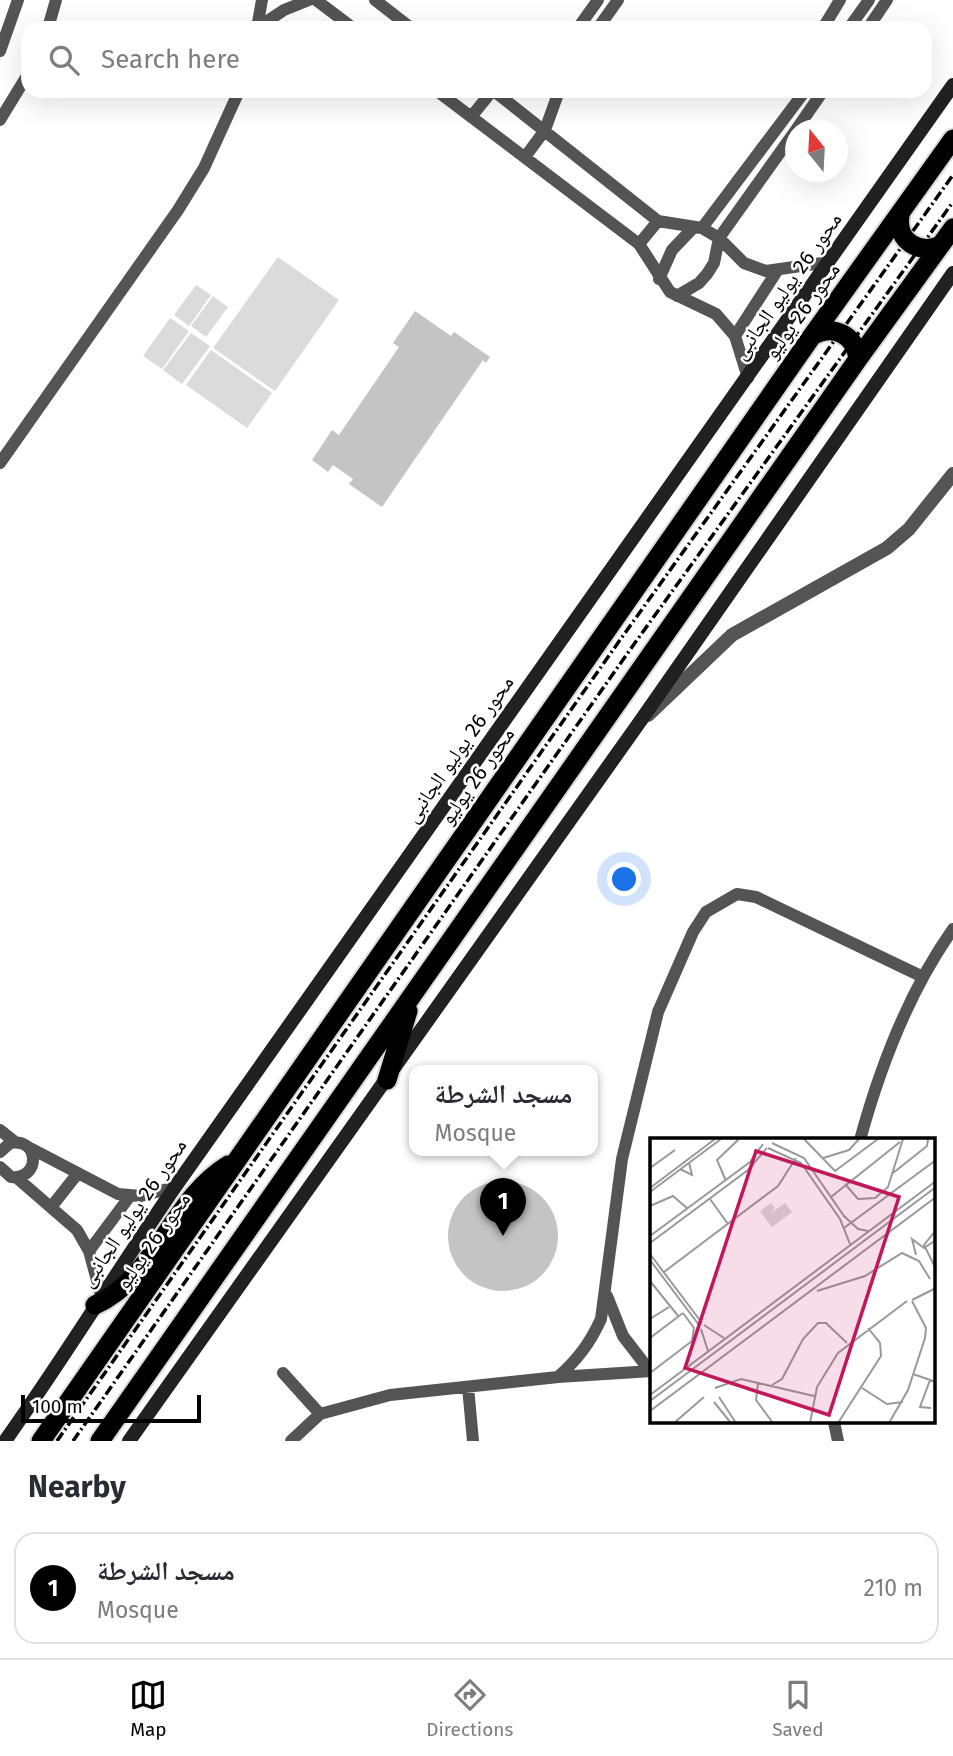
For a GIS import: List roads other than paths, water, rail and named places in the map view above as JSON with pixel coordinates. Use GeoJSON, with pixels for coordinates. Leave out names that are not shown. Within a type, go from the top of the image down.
{"type":"FeatureCollection","features":[{"type":"Feature","properties":{"kind":"highway","name":"محور 26 يوليو"},"geometry":{"type":"LineString","coordinates":[[41,1441],[812,336],[953,139]]}},
{"type":"Feature","properties":{"kind":"highway"},"geometry":{"type":"LineString","coordinates":[[900,216],[902,235],[911,244],[923,249],[941,245]]}},
{"type":"Feature","properties":{"kind":"highway"},"geometry":{"type":"LineString","coordinates":[[100,1441],[858,359],[953,228]]}},
{"type":"Feature","properties":{"kind":"highway"},"geometry":{"type":"LineString","coordinates":[[812,336],[830,330],[842,333],[856,346],[858,359]]}},
{"type":"Feature","properties":{"kind":"highway"},"geometry":{"type":"LineString","coordinates":[[387,1080],[414,993]]}},
{"type":"Feature","properties":{"kind":"highway"},"geometry":{"type":"LineString","coordinates":[[98,1300],[119,1292],[203,1184],[239,1160]]}},
{"type":"Feature","properties":{"kind":"main road","name":"محور 26 يوليو الجانبى"},"geometry":{"type":"LineString","coordinates":[[5,1441],[61,1362],[98,1300],[175,1187],[953,85]]}},
{"type":"Feature","properties":{"kind":"main road"},"geometry":{"type":"LineString","coordinates":[[129,1441],[639,723],[953,273]]}},
{"type":"Feature","properties":{"kind":"street"},"geometry":{"type":"LineString","coordinates":[[0,51],[18,0]]}},
{"type":"Feature","properties":{"kind":"street"},"geometry":{"type":"LineString","coordinates":[[50,21],[56,0]]}},
{"type":"Feature","properties":{"kind":"street"},"geometry":{"type":"LineString","coordinates":[[258,21],[262,0]]}},
{"type":"Feature","properties":{"kind":"street"},"geometry":{"type":"LineString","coordinates":[[268,21],[284,10],[309,0]]}},
{"type":"Feature","properties":{"kind":"street"},"geometry":{"type":"LineString","coordinates":[[316,0],[344,21]]}},
{"type":"Feature","properties":{"kind":"street"},"geometry":{"type":"LineString","coordinates":[[375,0],[402,21]]}},
{"type":"Feature","properties":{"kind":"street"},"geometry":{"type":"LineString","coordinates":[[583,21],[598,0]]}},
{"type":"Feature","properties":{"kind":"street"},"geometry":{"type":"LineString","coordinates":[[603,21],[618,0]]}},
{"type":"Feature","properties":{"kind":"street"},"geometry":{"type":"LineString","coordinates":[[827,21],[840,0]]}},
{"type":"Feature","properties":{"kind":"street"},"geometry":{"type":"LineString","coordinates":[[854,21],[869,0]]}},
{"type":"Feature","properties":{"kind":"street"},"geometry":{"type":"LineString","coordinates":[[873,21],[887,0]]}},
{"type":"Feature","properties":{"kind":"street"},"geometry":{"type":"LineString","coordinates":[[0,120],[21,86]]}},
{"type":"Feature","properties":{"kind":"street"},"geometry":{"type":"LineString","coordinates":[[0,463],[178,211],[204,168],[236,98]]}},
{"type":"Feature","properties":{"kind":"street"},"geometry":{"type":"LineString","coordinates":[[446,98],[639,244],[652,260],[659,279],[677,296],[716,314],[734,336],[748,378]]}},
{"type":"Feature","properties":{"kind":"street"},"geometry":{"type":"LineString","coordinates":[[471,117],[487,98]]}},
{"type":"Feature","properties":{"kind":"street"},"geometry":{"type":"LineString","coordinates":[[502,98],[658,221],[698,227],[719,239],[744,263],[777,271],[829,262]]}},
{"type":"Feature","properties":{"kind":"street"},"geometry":{"type":"LineString","coordinates":[[525,157],[545,130],[556,98]]}},
{"type":"Feature","properties":{"kind":"street"},"geometry":{"type":"LineString","coordinates":[[659,279],[671,250],[698,227],[800,98]]}},
{"type":"Feature","properties":{"kind":"street"},"geometry":{"type":"LineString","coordinates":[[804,119],[818,98]]}},
{"type":"Feature","properties":{"kind":"street"},"geometry":{"type":"LineString","coordinates":[[765,145],[778,155]]}},
{"type":"Feature","properties":{"kind":"street"},"geometry":{"type":"LineString","coordinates":[[677,296],[699,283],[707,274],[718,251],[719,239],[785,145]]}},
{"type":"Feature","properties":{"kind":"street"},"geometry":{"type":"LineString","coordinates":[[639,244],[658,221]]}},
{"type":"Feature","properties":{"kind":"street"},"geometry":{"type":"LineString","coordinates":[[734,336],[777,271]]}},
{"type":"Feature","properties":{"kind":"street"},"geometry":{"type":"LineString","coordinates":[[639,723],[732,635],[887,548],[909,529],[953,474]]}},
{"type":"Feature","properties":{"kind":"street"},"geometry":{"type":"LineString","coordinates":[[558,1377],[577,1361],[591,1341],[601,1319],[622,1159],[649,1042],[678,961],[706,912],[719,902],[737,894],[756,897],[923,977]]}},
{"type":"Feature","properties":{"kind":"street"},"geometry":{"type":"LineString","coordinates":[[861,1138],[888,1054],[923,977],[953,929]]}},
{"type":"Feature","properties":{"kind":"street"},"geometry":{"type":"LineString","coordinates":[[0,1130],[15,1142],[118,1194],[130,1196],[175,1187]]}},
{"type":"Feature","properties":{"kind":"street"},"geometry":{"type":"LineString","coordinates":[[0,1152],[5,1146],[15,1142]]}},
{"type":"Feature","properties":{"kind":"street"},"geometry":{"type":"LineString","coordinates":[[17,1178],[31,1169],[34,1159],[30,1148]]}},
{"type":"Feature","properties":{"kind":"street"},"geometry":{"type":"LineString","coordinates":[[0,1167],[6,1175],[17,1178],[52,1206],[77,1230],[89,1251],[98,1300]]}},
{"type":"Feature","properties":{"kind":"street"},"geometry":{"type":"LineString","coordinates":[[52,1206],[78,1173]]}},
{"type":"Feature","properties":{"kind":"street"},"geometry":{"type":"LineString","coordinates":[[89,1251],[130,1196]]}},
{"type":"Feature","properties":{"kind":"street"},"geometry":{"type":"LineString","coordinates":[[606,1295],[623,1336],[650,1370]]}},
{"type":"Feature","properties":{"kind":"street"},"geometry":{"type":"LineString","coordinates":[[291,1441],[320,1414],[390,1395],[558,1377],[650,1371]]}},
{"type":"Feature","properties":{"kind":"street"},"geometry":{"type":"LineString","coordinates":[[283,1373],[320,1414]]}},
{"type":"Feature","properties":{"kind":"street"},"geometry":{"type":"LineString","coordinates":[[468,1387],[473,1441]]}},
{"type":"Feature","properties":{"kind":"railway"},"geometry":{"type":"LineString","coordinates":[[57,1441],[620,640],[953,175]]}},
{"type":"Feature","properties":{"kind":"railway"},"geometry":{"type":"LineString","coordinates":[[73,1441],[632,647],[953,202]]}},
{"type":"Feature","properties":{"kind":"place","name":"مسجد الشرطة"},"geometry":{"type":"Point","coordinates":[503,1236]}}]}
